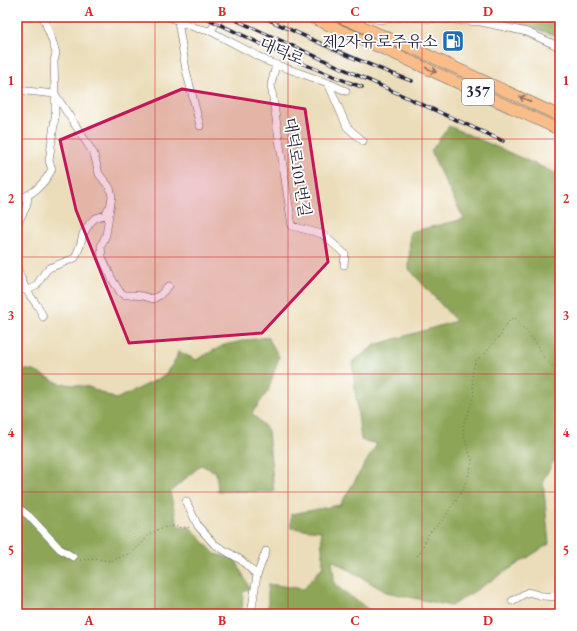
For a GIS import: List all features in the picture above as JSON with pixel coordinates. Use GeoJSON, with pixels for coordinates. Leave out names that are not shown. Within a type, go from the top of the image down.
{"type":"FeatureCollection","features":[{"type":"Feature","properties":{"kind":"highway","name":"357"},"geometry":{"type":"LineString","coordinates":[[310,17],[395,54],[560,130]]}},
{"type":"Feature","properties":{"kind":"highway","name":"357"},"geometry":{"type":"LineString","coordinates":[[340,17],[560,116]]}},
{"type":"Feature","properties":{"kind":"street"},"geometry":{"type":"LineString","coordinates":[[17,200],[37,189],[47,178],[52,169],[49,161],[55,117],[54,61],[56,53],[43,17]]}},
{"type":"Feature","properties":{"kind":"street","name":"대덕로"},"geometry":{"type":"LineString","coordinates":[[169,17],[196,28],[210,31],[276,65],[328,83],[346,91]]}},
{"type":"Feature","properties":{"kind":"street"},"geometry":{"type":"LineString","coordinates":[[210,31],[222,17]]}},
{"type":"Feature","properties":{"kind":"street"},"geometry":{"type":"LineString","coordinates":[[372,17],[378,20],[404,17]]}},
{"type":"Feature","properties":{"kind":"street"},"geometry":{"type":"LineString","coordinates":[[409,17],[447,18],[481,22],[527,32],[560,47]]}},
{"type":"Feature","properties":{"kind":"street"},"geometry":{"type":"LineString","coordinates":[[178,21],[186,70],[200,126]]}},
{"type":"Feature","properties":{"kind":"street","name":"대덕로101번길"},"geometry":{"type":"LineString","coordinates":[[276,65],[271,85],[292,226],[322,234],[345,254],[344,265]]}},
{"type":"Feature","properties":{"kind":"street"},"geometry":{"type":"LineString","coordinates":[[328,83],[347,127],[363,141]]}},
{"type":"Feature","properties":{"kind":"street"},"geometry":{"type":"LineString","coordinates":[[17,90],[55,94]]}},
{"type":"Feature","properties":{"kind":"street"},"geometry":{"type":"LineString","coordinates":[[55,94],[94,154],[99,174],[110,188],[112,196],[106,235],[101,246],[102,257],[112,279],[120,292],[125,295],[143,296],[153,299],[160,295],[169,286]]}},
{"type":"Feature","properties":{"kind":"street"},"geometry":{"type":"LineString","coordinates":[[17,226],[26,207],[28,199],[26,196]]}},
{"type":"Feature","properties":{"kind":"street"},"geometry":{"type":"LineString","coordinates":[[17,296],[20,290],[26,290],[36,286],[49,268],[75,258],[83,234],[90,223],[95,218],[105,215],[110,207]]}},
{"type":"Feature","properties":{"kind":"street"},"geometry":{"type":"LineString","coordinates":[[17,254],[17,268],[26,290],[39,308],[43,317]]}},
{"type":"Feature","properties":{"kind":"street"},"geometry":{"type":"LineString","coordinates":[[186,501],[198,526],[214,544],[241,560],[257,575]]}},
{"type":"Feature","properties":{"kind":"street"},"geometry":{"type":"LineString","coordinates":[[17,507],[29,516],[60,550],[73,557]]}},
{"type":"Feature","properties":{"kind":"street"},"geometry":{"type":"LineString","coordinates":[[251,614],[257,575],[266,551]]}},
{"type":"Feature","properties":{"kind":"street"},"geometry":{"type":"LineString","coordinates":[[512,601],[528,592],[542,596],[560,597]]}},
{"type":"Feature","properties":{"kind":"path"},"geometry":{"type":"LineString","coordinates":[[417,556],[432,530],[441,522],[460,494],[470,472],[472,460],[464,437],[463,424],[474,396],[472,377],[475,362],[501,335],[503,329],[511,319],[515,318],[537,344],[544,358],[560,375]]}},
{"type":"Feature","properties":{"kind":"path"},"geometry":{"type":"LineString","coordinates":[[73,557],[79,560],[97,559],[110,561],[132,552],[144,541],[147,536],[161,528],[173,526],[183,528],[198,526]]}},
{"type":"Feature","properties":{"kind":"highlighted area"},"geometry":{"type":"Polygon","coordinates":[[[182,89],[305,109],[328,262],[262,333],[129,343],[76,210],[60,140],[182,89]]]}},
{"type":"Feature","properties":{"kind":"green space"},"geometry":{"type":"Polygon","coordinates":[[[498,17],[560,17],[560,36],[558,36],[498,17]]]}},
{"type":"Feature","properties":{"kind":"green space"},"geometry":{"type":"Polygon","coordinates":[[[449,126],[560,175],[560,462],[554,461],[543,480],[549,544],[451,606],[386,592],[332,560],[335,585],[375,614],[268,614],[268,584],[304,589],[323,566],[321,531],[291,528],[291,514],[340,505],[377,444],[361,440],[352,362],[375,345],[456,321],[409,269],[410,232],[464,219],[431,151],[449,126]]]}},
{"type":"Feature","properties":{"kind":"green space"},"geometry":{"type":"Polygon","coordinates":[[[268,337],[279,357],[268,391],[252,413],[268,430],[274,492],[218,491],[216,472],[201,465],[170,492],[178,526],[190,527],[215,554],[235,559],[250,589],[243,592],[241,614],[17,614],[17,368],[34,371],[59,383],[89,387],[116,399],[164,376],[176,359],[178,351],[196,360],[224,345],[268,337]]]}},
{"type":"Feature","properties":{"kind":"railway"},"geometry":{"type":"LineString","coordinates":[[204,17],[301,63],[362,87]]}},
{"type":"Feature","properties":{"kind":"railway"},"geometry":{"type":"LineString","coordinates":[[229,17],[503,141]]}},
{"type":"Feature","properties":{"kind":"railway"},"geometry":{"type":"LineString","coordinates":[[262,17],[355,59],[412,81]]}},
{"type":"Feature","properties":{"kind":"place","name":"제2자유로주유소"},"geometry":{"type":"Point","coordinates":[453,41]}}]}
